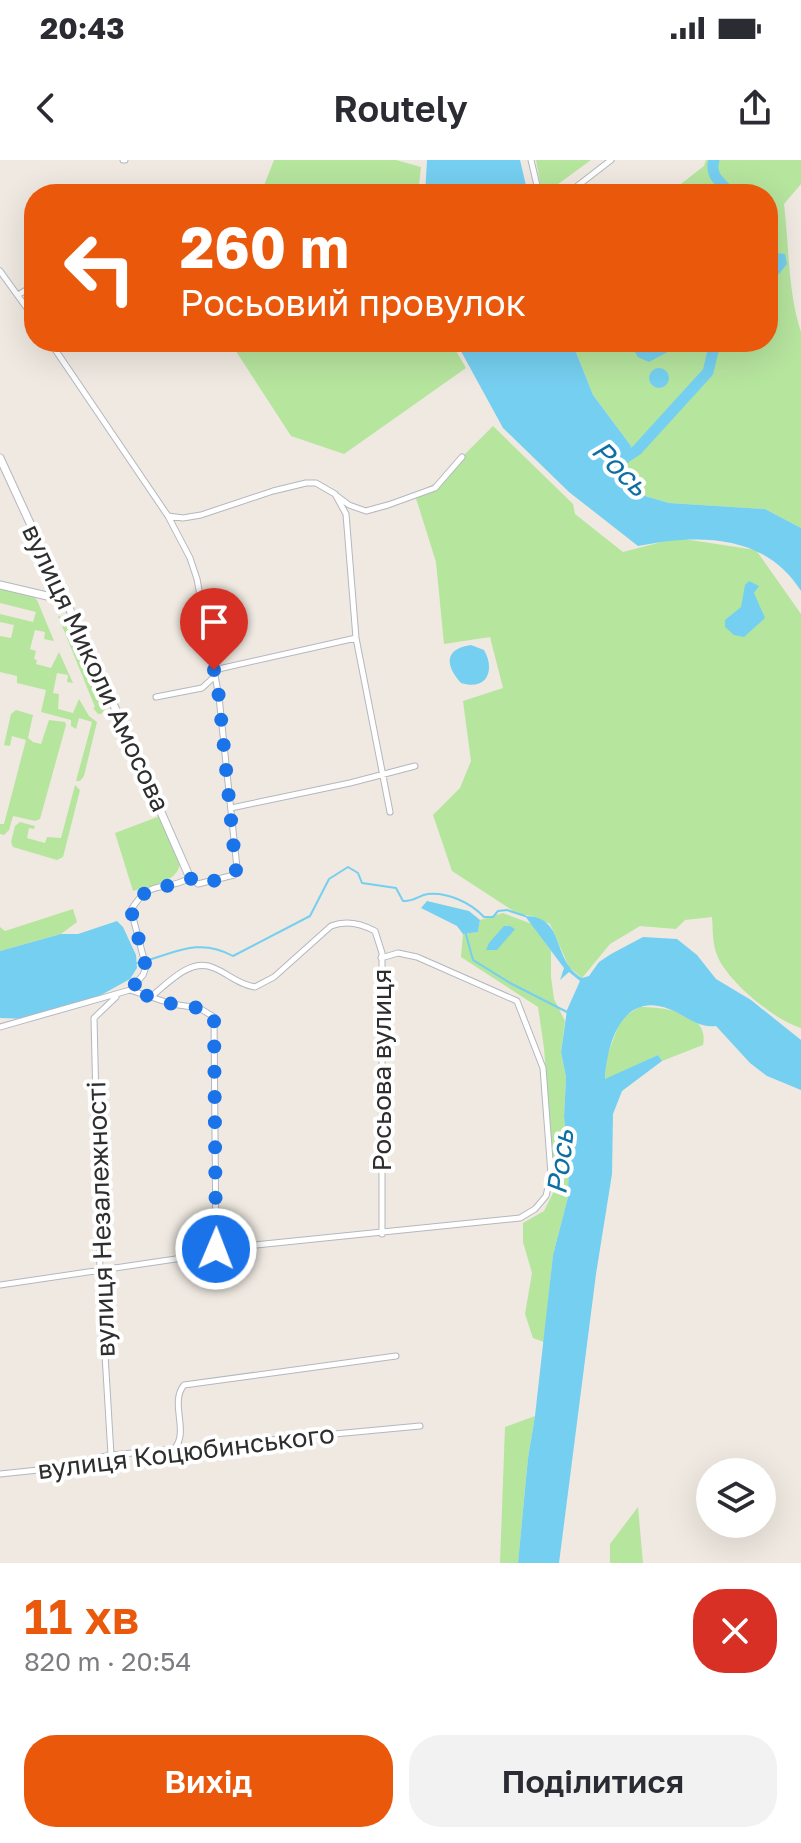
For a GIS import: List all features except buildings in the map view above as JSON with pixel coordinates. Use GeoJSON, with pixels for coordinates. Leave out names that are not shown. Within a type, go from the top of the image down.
{"type":"FeatureCollection","features":[{"type":"Feature","properties":{"kind":"street"},"geometry":{"type":"LineString","coordinates":[[531,160],[537,184]]}},
{"type":"Feature","properties":{"kind":"street"},"geometry":{"type":"LineString","coordinates":[[580,184],[611,160]]}},
{"type":"Feature","properties":{"kind":"street"},"geometry":{"type":"LineString","coordinates":[[0,271],[24,304]]}},
{"type":"Feature","properties":{"kind":"street"},"geometry":{"type":"LineString","coordinates":[[18,295],[24,291]]}},
{"type":"Feature","properties":{"kind":"street"},"geometry":{"type":"LineString","coordinates":[[0,1033],[4,1026],[130,990],[143,975],[145,962],[131,910],[143,893],[190,878],[198,884],[234,875],[237,868],[214,673],[197,579],[190,558],[168,516],[57,352]]}},
{"type":"Feature","properties":{"kind":"street"},"geometry":{"type":"LineString","coordinates":[[168,516],[183,518],[201,515],[306,483],[316,483],[349,505],[366,511],[435,488],[462,457]]}},
{"type":"Feature","properties":{"kind":"street","name":"вулиця Миколи Амосова"},"geometry":{"type":"LineString","coordinates":[[0,458],[190,878]]}},
{"type":"Feature","properties":{"kind":"street"},"geometry":{"type":"LineString","coordinates":[[335,494],[346,514],[356,638],[390,812]]}},
{"type":"Feature","properties":{"kind":"street"},"geometry":{"type":"LineString","coordinates":[[0,585],[64,600]]}},
{"type":"Feature","properties":{"kind":"street"},"geometry":{"type":"LineString","coordinates":[[156,697],[202,688],[214,673],[356,638]]}},
{"type":"Feature","properties":{"kind":"street"},"geometry":{"type":"LineString","coordinates":[[231,808],[415,766]]}},
{"type":"Feature","properties":{"kind":"street","name":"Росьова вулиця"},"geometry":{"type":"LineString","coordinates":[[152,996],[189,968],[202,966],[212,966],[233,981],[255,987],[274,977],[331,926],[354,923],[375,931],[382,953],[382,1234]]}},
{"type":"Feature","properties":{"kind":"street"},"geometry":{"type":"LineString","coordinates":[[0,1285],[196,1256],[216,1249],[520,1218],[535,1209],[546,1196],[551,1174],[543,1068],[517,1001],[417,957],[398,953],[381,958]]}},
{"type":"Feature","properties":{"kind":"street"},"geometry":{"type":"LineString","coordinates":[[130,990],[172,1004],[199,1008],[214,1017],[216,1249]]}},
{"type":"Feature","properties":{"kind":"street","name":"вулиця Незалежності"},"geometry":{"type":"LineString","coordinates":[[111,1455],[100,1271],[94,1018],[120,994]]}},
{"type":"Feature","properties":{"kind":"street"},"geometry":{"type":"LineString","coordinates":[[173,1450],[180,1439],[177,1394],[184,1385],[396,1356]]}},
{"type":"Feature","properties":{"kind":"street","name":"вулиця Коцюбинського"},"geometry":{"type":"LineString","coordinates":[[0,1474],[48,1469],[111,1455],[420,1426]]}},
{"type":"Feature","properties":{"kind":"green space"},"geometry":{"type":"Polygon","coordinates":[[[274,160],[396,160],[421,167],[419,184],[265,184],[274,160]]]}},
{"type":"Feature","properties":{"kind":"green space"},"geometry":{"type":"Polygon","coordinates":[[[536,160],[591,160],[558,184],[540,184],[536,160]]]}},
{"type":"Feature","properties":{"kind":"green space"},"geometry":{"type":"Polygon","coordinates":[[[706,160],[801,160],[801,184],[784,204],[791,285],[801,332],[801,528],[765,509],[669,503],[638,494],[622,473],[631,446],[593,395],[576,352],[778,352],[778,184],[681,184],[704,166],[706,160]]]}},
{"type":"Feature","properties":{"kind":"green space"},"geometry":{"type":"Polygon","coordinates":[[[236,352],[457,352],[466,368],[344,454],[291,436],[236,352]]]}},
{"type":"Feature","properties":{"kind":"green space"},"geometry":{"type":"Polygon","coordinates":[[[493,426],[573,504],[575,514],[623,552],[677,538],[756,550],[801,614],[801,1028],[765,1008],[722,965],[713,941],[712,917],[685,920],[676,929],[640,926],[610,944],[582,978],[569,967],[550,924],[518,914],[452,871],[433,815],[460,788],[471,761],[463,701],[503,688],[490,637],[444,644],[436,562],[415,495],[437,482],[493,426]]]}},
{"type":"Feature","properties":{"kind":"green space"},"geometry":{"type":"Polygon","coordinates":[[[0,588],[37,600],[54,641],[44,639],[45,632],[35,630],[30,649],[36,651],[36,664],[51,668],[59,652],[73,683],[67,682],[68,675],[57,673],[53,693],[59,694],[58,709],[73,713],[79,699],[89,716],[97,722],[84,776],[80,781],[76,781],[92,722],[79,718],[76,729],[71,726],[71,720],[41,712],[46,690],[17,683],[17,676],[0,672],[0,636],[11,638],[14,625],[0,622],[0,614],[33,622],[36,612],[0,603],[0,588]]]}},
{"type":"Feature","properties":{"kind":"green space"},"geometry":{"type":"Polygon","coordinates":[[[58,616],[63,617],[79,641],[107,700],[107,707],[101,714],[93,708],[58,616]]]}},
{"type":"Feature","properties":{"kind":"green space"},"geometry":{"type":"Polygon","coordinates":[[[16,710],[33,715],[28,738],[33,742],[41,744],[49,720],[65,722],[66,725],[40,819],[35,821],[13,816],[4,835],[0,834],[0,824],[4,824],[26,740],[12,736],[10,746],[4,745],[11,714],[16,710]]]}},
{"type":"Feature","properties":{"kind":"green space"},"geometry":{"type":"Polygon","coordinates":[[[75,785],[80,790],[63,857],[57,860],[13,847],[11,842],[15,826],[20,822],[35,826],[34,829],[29,828],[27,838],[45,843],[47,837],[61,838],[75,785]]]}},
{"type":"Feature","properties":{"kind":"green space"},"geometry":{"type":"Polygon","coordinates":[[[160,816],[180,863],[178,870],[169,879],[133,891],[115,833],[160,816]]]}},
{"type":"Feature","properties":{"kind":"green space"},"geometry":{"type":"Polygon","coordinates":[[[73,909],[77,922],[61,934],[0,951],[0,927],[5,931],[73,909]]]}},
{"type":"Feature","properties":{"kind":"green space"},"geometry":{"type":"Polygon","coordinates":[[[503,913],[532,924],[551,951],[554,999],[565,1021],[561,1052],[566,1077],[564,1117],[569,1159],[568,1197],[553,1255],[544,1342],[533,1338],[525,1314],[532,1273],[523,1242],[523,1223],[544,1211],[555,1189],[538,1007],[461,957],[463,934],[478,932],[480,920],[503,913]]]}},
{"type":"Feature","properties":{"kind":"green space"},"geometry":{"type":"Polygon","coordinates":[[[639,1007],[672,1010],[692,1018],[703,1034],[703,1045],[662,1061],[658,1055],[605,1080],[607,1056],[621,1019],[639,1007]]]}},
{"type":"Feature","properties":{"kind":"green space"},"geometry":{"type":"Polygon","coordinates":[[[535,1416],[518,1563],[500,1563],[505,1427],[535,1416]]]}},
{"type":"Feature","properties":{"kind":"green space"},"geometry":{"type":"Polygon","coordinates":[[[638,1507],[643,1563],[610,1563],[610,1544],[638,1507]]]}},
{"type":"Feature","properties":{"kind":"water"},"geometry":{"type":"Polygon","coordinates":[[[427,160],[520,160],[526,184],[426,184],[427,160]]]}},
{"type":"Feature","properties":{"kind":"water"},"geometry":{"type":"Polygon","coordinates":[[[778,253],[785,254],[787,264],[778,275],[778,253]]]}},
{"type":"Feature","properties":{"kind":"water","name":"Рось"},"geometry":{"type":"Polygon","coordinates":[[[461,352],[576,352],[593,395],[631,446],[622,473],[638,494],[669,503],[765,509],[801,528],[801,591],[786,572],[769,558],[728,542],[683,540],[638,546],[569,492],[503,428],[461,352]]]}},
{"type":"Feature","properties":{"kind":"water"},"geometry":{"type":"Polygon","coordinates":[[[635,352],[668,352],[649,362],[635,352]]]}},
{"type":"Feature","properties":{"kind":"water"},"geometry":{"type":"Polygon","coordinates":[[[659,368],[666,371],[669,378],[666,385],[659,388],[652,385],[649,378],[652,371],[659,368]]]}},
{"type":"Feature","properties":{"kind":"water"},"geometry":{"type":"Polygon","coordinates":[[[749,581],[759,586],[754,593],[765,618],[744,637],[734,635],[725,627],[725,620],[741,607],[745,585],[749,581]]]}},
{"type":"Feature","properties":{"kind":"water"},"geometry":{"type":"Polygon","coordinates":[[[471,645],[484,650],[489,672],[482,682],[470,685],[461,683],[452,670],[450,659],[456,650],[471,645]]]}},
{"type":"Feature","properties":{"kind":"water"},"geometry":{"type":"Polygon","coordinates":[[[427,901],[469,911],[480,920],[478,932],[463,934],[457,926],[421,908],[427,901]]]}},
{"type":"Feature","properties":{"kind":"water"},"geometry":{"type":"Polygon","coordinates":[[[525,916],[547,923],[566,961],[582,978],[589,976],[599,962],[643,937],[677,939],[697,955],[716,979],[751,1000],[801,1040],[801,1090],[767,1076],[750,1063],[716,1026],[697,1023],[669,1009],[653,1005],[639,1007],[620,1024],[614,1036],[605,1079],[658,1055],[662,1061],[622,1091],[613,1114],[612,1174],[559,1563],[518,1563],[553,1255],[568,1197],[569,1159],[564,1117],[566,1077],[561,1052],[567,1010],[580,981],[569,972],[560,980],[564,968],[525,916]]]}},
{"type":"Feature","properties":{"kind":"water"},"geometry":{"type":"Polygon","coordinates":[[[117,921],[136,955],[137,968],[130,979],[83,1005],[29,1019],[0,1018],[0,951],[61,934],[78,934],[117,921]]]}},
{"type":"Feature","properties":{"kind":"water"},"geometry":{"type":"Polygon","coordinates":[[[504,926],[515,929],[497,950],[486,950],[489,943],[504,926]]]}},
{"type":"Feature","properties":{"kind":"waterway"},"geometry":{"type":"LineString","coordinates":[[714,160],[713,170],[722,184]]}},
{"type":"Feature","properties":{"kind":"waterway","name":"Рось"},"geometry":{"type":"LineString","coordinates":[[619,462],[637,450],[708,372],[713,352]]}},
{"type":"Feature","properties":{"kind":"waterway"},"geometry":{"type":"LineString","coordinates":[[137,963],[196,947],[220,950],[233,956],[310,916],[329,879],[348,867],[358,873],[362,883],[396,888],[403,901],[428,894],[443,895],[466,903],[484,917],[493,917],[498,911],[507,910],[525,916]]}},
{"type":"Feature","properties":{"kind":"waterway"},"geometry":{"type":"LineString","coordinates":[[465,931],[473,960],[567,1012]]}},
{"type":"Feature","properties":{"kind":"route"},"geometry":{"type":"LineString","coordinates":[[214,670],[237,868],[234,875],[227,878],[198,884],[190,878],[175,884],[160,885],[143,893],[131,910],[146,967],[130,990],[160,1001],[199,1008],[214,1017],[216,1249]]}}]}
